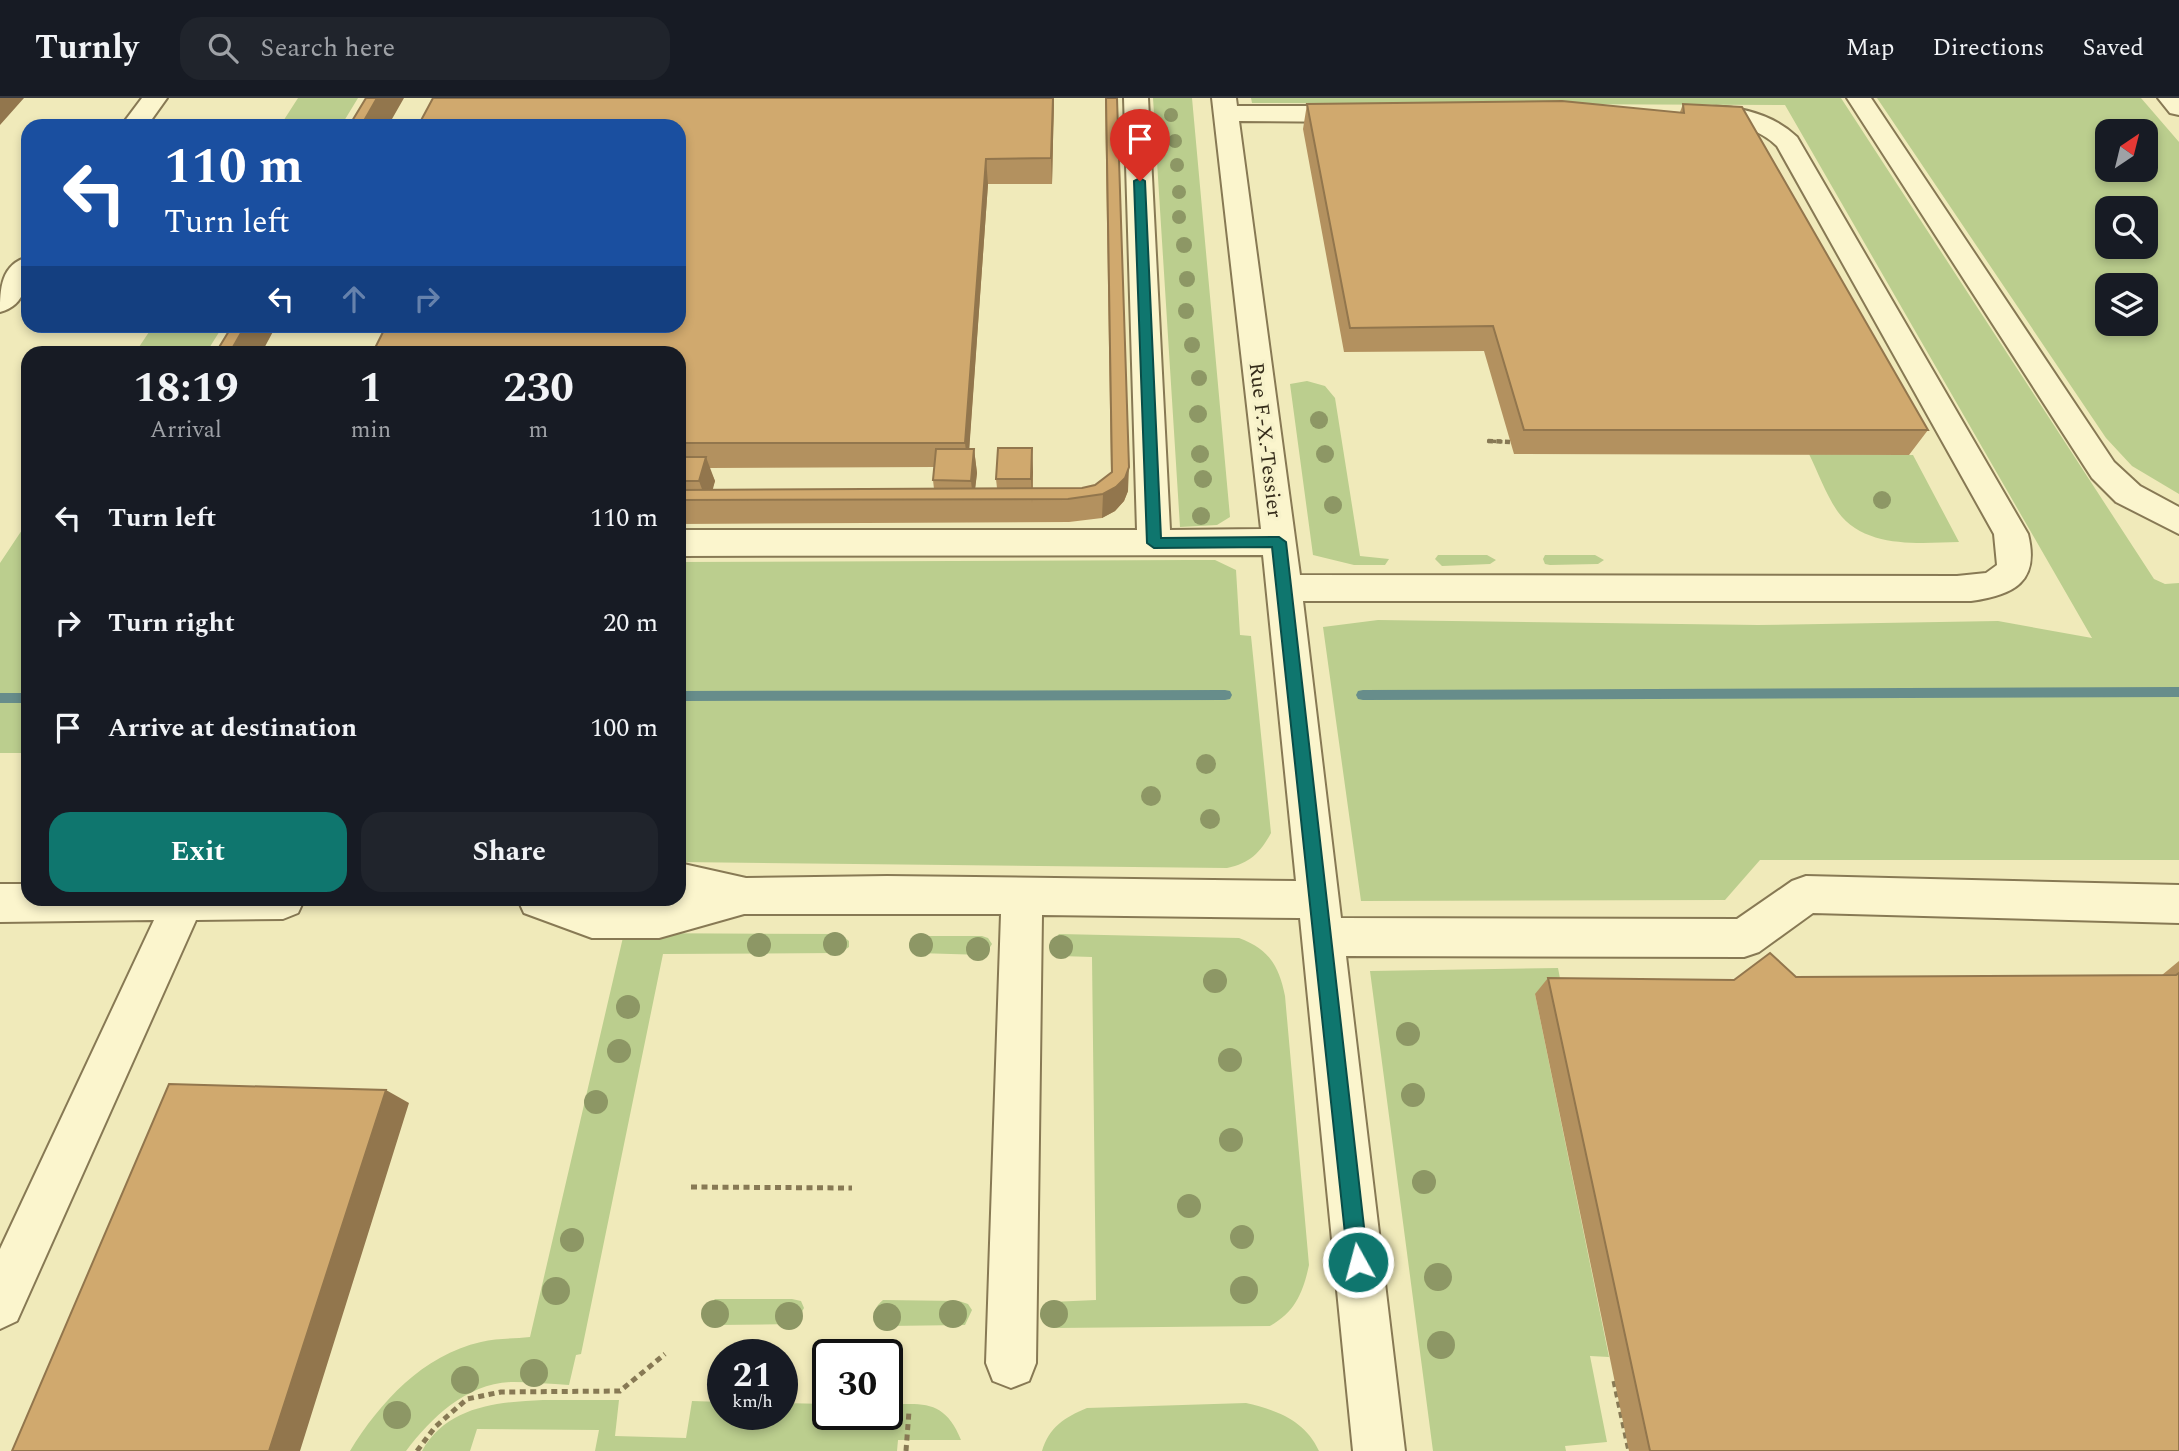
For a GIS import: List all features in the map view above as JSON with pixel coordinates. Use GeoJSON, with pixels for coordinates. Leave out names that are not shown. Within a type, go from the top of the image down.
{"type":"FeatureCollection","features":[{"type":"Feature","properties":{"kind":"street"},"geometry":{"type":"LineString","coordinates":[[139,119],[155,98]]}},
{"type":"Feature","properties":{"kind":"street"},"geometry":{"type":"LineString","coordinates":[[1136,98],[1154,543]]}},
{"type":"Feature","properties":{"kind":"street"},"geometry":{"type":"LineString","coordinates":[[1859,98],[2103,470],[2128,494],[2179,522]]}},
{"type":"Feature","properties":{"kind":"street"},"geometry":{"type":"LineString","coordinates":[[2170,98],[2179,108]]}},
{"type":"Feature","properties":{"kind":"street"},"geometry":{"type":"LineString","coordinates":[[1225,106],[1392,114]]}},
{"type":"Feature","properties":{"kind":"street","name":"Rue F.-X.-Tessier"},"geometry":{"type":"LineString","coordinates":[[1225,106],[1279,542],[1379,1451]]}},
{"type":"Feature","properties":{"kind":"street"},"geometry":{"type":"LineString","coordinates":[[1283,588],[1957,589],[1987,587],[2004,579],[2015,567],[2016,550],[2011,534],[1788,142],[1779,131],[1746,118],[1669,115]]}},
{"type":"Feature","properties":{"kind":"street"},"geometry":{"type":"LineString","coordinates":[[0,303],[21,275]]}},
{"type":"Feature","properties":{"kind":"street"},"geometry":{"type":"LineString","coordinates":[[686,543],[1279,542]]}},
{"type":"Feature","properties":{"kind":"street"},"geometry":{"type":"LineString","coordinates":[[686,883],[746,896],[887,894],[1022,897],[1320,918],[1744,938],[1806,894],[2179,904]]}},
{"type":"Feature","properties":{"kind":"street"},"geometry":{"type":"LineString","coordinates":[[556,906],[592,919],[659,919],[746,896]]}},
{"type":"Feature","properties":{"kind":"street"},"geometry":{"type":"LineString","coordinates":[[1011,1363],[1022,897]]}},
{"type":"Feature","properties":{"kind":"street"},"geometry":{"type":"LineString","coordinates":[[0,903],[21,903]]}},
{"type":"Feature","properties":{"kind":"street"},"geometry":{"type":"LineString","coordinates":[[0,1304],[182,906]]}},
{"type":"Feature","properties":{"kind":"path"},"geometry":{"type":"LineString","coordinates":[[1487,441],[1511,442]]}},
{"type":"Feature","properties":{"kind":"path"},"geometry":{"type":"LineString","coordinates":[[691,1187],[852,1188]]}},
{"type":"Feature","properties":{"kind":"path"},"geometry":{"type":"LineString","coordinates":[[417,1451],[435,1427],[467,1399],[501,1392],[620,1391],[665,1354]]}},
{"type":"Feature","properties":{"kind":"path"},"geometry":{"type":"LineString","coordinates":[[1615,1381],[1629,1451]]}},
{"type":"Feature","properties":{"kind":"path"},"geometry":{"type":"LineString","coordinates":[[905,1451],[909,1411]]}},
{"type":"Feature","properties":{"kind":"green space"},"geometry":{"type":"Polygon","coordinates":[[[298,98],[358,98],[345,119],[284,119],[298,98]]]}},
{"type":"Feature","properties":{"kind":"green space"},"geometry":{"type":"Polygon","coordinates":[[[1153,98],[1192,98],[1230,517],[1217,525],[1180,527],[1153,98]]]}},
{"type":"Feature","properties":{"kind":"green space"},"geometry":{"type":"Polygon","coordinates":[[[1251,98],[1841,98],[2154,579],[2165,584],[2179,583],[2179,860],[1760,860],[1725,900],[1361,901],[1323,627],[1378,620],[1758,625],[1998,621],[2092,638],[1785,105],[1252,103],[1251,98]]]}},
{"type":"Feature","properties":{"kind":"green space"},"geometry":{"type":"Polygon","coordinates":[[[1877,98],[2141,98],[2179,142],[2179,494],[2132,466],[2106,438],[1877,98]]]}},
{"type":"Feature","properties":{"kind":"green space"},"geometry":{"type":"Polygon","coordinates":[[[148,333],[219,333],[210,346],[140,346],[148,333]]]}},
{"type":"Feature","properties":{"kind":"green space"},"geometry":{"type":"Polygon","coordinates":[[[1307,381],[1325,386],[1335,398],[1360,556],[1389,559],[1385,565],[1354,565],[1313,555],[1290,384],[1307,381]]]}},
{"type":"Feature","properties":{"kind":"green space"},"geometry":{"type":"Polygon","coordinates":[[[1809,454],[1913,455],[1959,542],[1894,541],[1878,538],[1849,524],[1838,512],[1826,491],[1809,454]]]}},
{"type":"Feature","properties":{"kind":"green space"},"geometry":{"type":"Polygon","coordinates":[[[21,532],[21,753],[0,753],[0,563],[21,532]]]}},
{"type":"Feature","properties":{"kind":"green space"},"geometry":{"type":"Polygon","coordinates":[[[1438,555],[1487,555],[1496,560],[1490,564],[1442,566],[1435,559],[1438,555]]]}},
{"type":"Feature","properties":{"kind":"green space"},"geometry":{"type":"Polygon","coordinates":[[[1545,555],[1595,555],[1604,560],[1598,564],[1550,565],[1545,564],[1545,555]]]}},
{"type":"Feature","properties":{"kind":"green space"},"geometry":{"type":"Polygon","coordinates":[[[1215,560],[1236,570],[1240,635],[1251,636],[1271,833],[1258,852],[1248,860],[1227,868],[686,862],[686,562],[1215,560]]]}},
{"type":"Feature","properties":{"kind":"green space"},"geometry":{"type":"Polygon","coordinates":[[[624,933],[840,934],[849,941],[849,947],[840,953],[663,954],[581,1354],[576,1355],[569,1385],[514,1382],[481,1388],[439,1414],[406,1451],[350,1451],[389,1398],[422,1369],[460,1348],[493,1340],[530,1337],[624,933]]]}},
{"type":"Feature","properties":{"kind":"green space"},"geometry":{"type":"Polygon","coordinates":[[[1059,934],[1239,938],[1258,947],[1276,967],[1285,996],[1309,1265],[1297,1301],[1279,1321],[1270,1326],[1054,1328],[1046,1325],[1040,1316],[1043,1305],[1051,1302],[1096,1300],[1092,957],[1060,956],[1053,952],[1051,944],[1059,934]]]}},
{"type":"Feature","properties":{"kind":"green space"},"geometry":{"type":"Polygon","coordinates":[[[916,936],[982,936],[988,938],[992,944],[985,955],[917,953],[909,948],[916,936]]]}},
{"type":"Feature","properties":{"kind":"green space"},"geometry":{"type":"Polygon","coordinates":[[[1558,968],[1563,994],[1535,994],[1609,1357],[1590,1356],[1607,1442],[1565,1446],[1566,1451],[1433,1451],[1370,971],[1558,968]]]}},
{"type":"Feature","properties":{"kind":"green space"},"geometry":{"type":"Polygon","coordinates":[[[715,1299],[792,1299],[801,1301],[804,1308],[795,1324],[717,1325],[709,1322],[707,1315],[708,1307],[715,1299]]]}},
{"type":"Feature","properties":{"kind":"green space"},"geometry":{"type":"Polygon","coordinates":[[[883,1300],[959,1301],[968,1304],[972,1310],[965,1325],[886,1326],[878,1323],[875,1313],[883,1300]]]}},
{"type":"Feature","properties":{"kind":"green space"},"geometry":{"type":"Polygon","coordinates":[[[619,1400],[615,1436],[686,1438],[692,1401],[707,1401],[707,1430],[798,1430],[798,1403],[812,1404],[812,1430],[903,1430],[903,1404],[912,1404],[941,1411],[955,1427],[961,1440],[898,1440],[897,1451],[595,1451],[599,1430],[477,1429],[470,1451],[422,1451],[445,1424],[459,1416],[475,1409],[509,1402],[619,1400]]]}},
{"type":"Feature","properties":{"kind":"green space"},"geometry":{"type":"Polygon","coordinates":[[[1246,1403],[1279,1413],[1298,1424],[1319,1451],[1042,1451],[1049,1435],[1059,1424],[1087,1408],[1246,1403]]]}},
{"type":"Feature","properties":{"kind":"building"},"geometry":{"type":"Polygon","coordinates":[[[366,98],[377,98],[365,119],[353,119],[366,98]]]}},
{"type":"Feature","properties":{"kind":"building"},"geometry":{"type":"Polygon","coordinates":[[[433,98],[1053,98],[1051,158],[986,159],[965,443],[686,443],[686,346],[376,346],[382,333],[686,333],[686,119],[422,119],[433,98]]]}},
{"type":"Feature","properties":{"kind":"building"},"geometry":{"type":"Polygon","coordinates":[[[1106,98],[1117,98],[1129,467],[1125,478],[1116,487],[1103,494],[1068,499],[686,500],[686,490],[1082,488],[1095,485],[1112,472],[1106,98]]]}},
{"type":"Feature","properties":{"kind":"building"},"geometry":{"type":"Polygon","coordinates":[[[1562,101],[1684,113],[1683,104],[1742,107],[1928,430],[1524,430],[1493,326],[1350,328],[1307,104],[1562,101]]]}},
{"type":"Feature","properties":{"kind":"building"},"geometry":{"type":"Polygon","coordinates":[[[228,333],[241,333],[234,346],[220,346],[228,333]]]}},
{"type":"Feature","properties":{"kind":"building"},"geometry":{"type":"Polygon","coordinates":[[[998,448],[1032,448],[1031,479],[996,479],[998,448]]]}},
{"type":"Feature","properties":{"kind":"building"},"geometry":{"type":"Polygon","coordinates":[[[936,449],[974,449],[971,481],[933,480],[936,449]]]}},
{"type":"Feature","properties":{"kind":"building"},"geometry":{"type":"Polygon","coordinates":[[[686,457],[706,457],[699,481],[686,481],[686,457]]]}},
{"type":"Feature","properties":{"kind":"building"},"geometry":{"type":"Polygon","coordinates":[[[1770,953],[1796,977],[2179,973],[2179,1451],[1650,1451],[1548,978],[1734,980],[1770,953]]]}},
{"type":"Feature","properties":{"kind":"building"},"geometry":{"type":"Polygon","coordinates":[[[169,1084],[386,1090],[269,1451],[12,1451],[169,1084]]]}},
{"type":"Feature","properties":{"kind":"waterway"},"geometry":{"type":"LineString","coordinates":[[1363,695],[2179,692]]}},
{"type":"Feature","properties":{"kind":"waterway"},"geometry":{"type":"LineString","coordinates":[[686,696],[1225,695]]}},
{"type":"Feature","properties":{"kind":"waterway"},"geometry":{"type":"LineString","coordinates":[[0,698],[21,698]]}},
{"type":"Feature","properties":{"kind":"route"},"geometry":{"type":"LineString","coordinates":[[1140,181],[1153,460],[1154,543],[1279,542],[1358,1262]]}}]}
